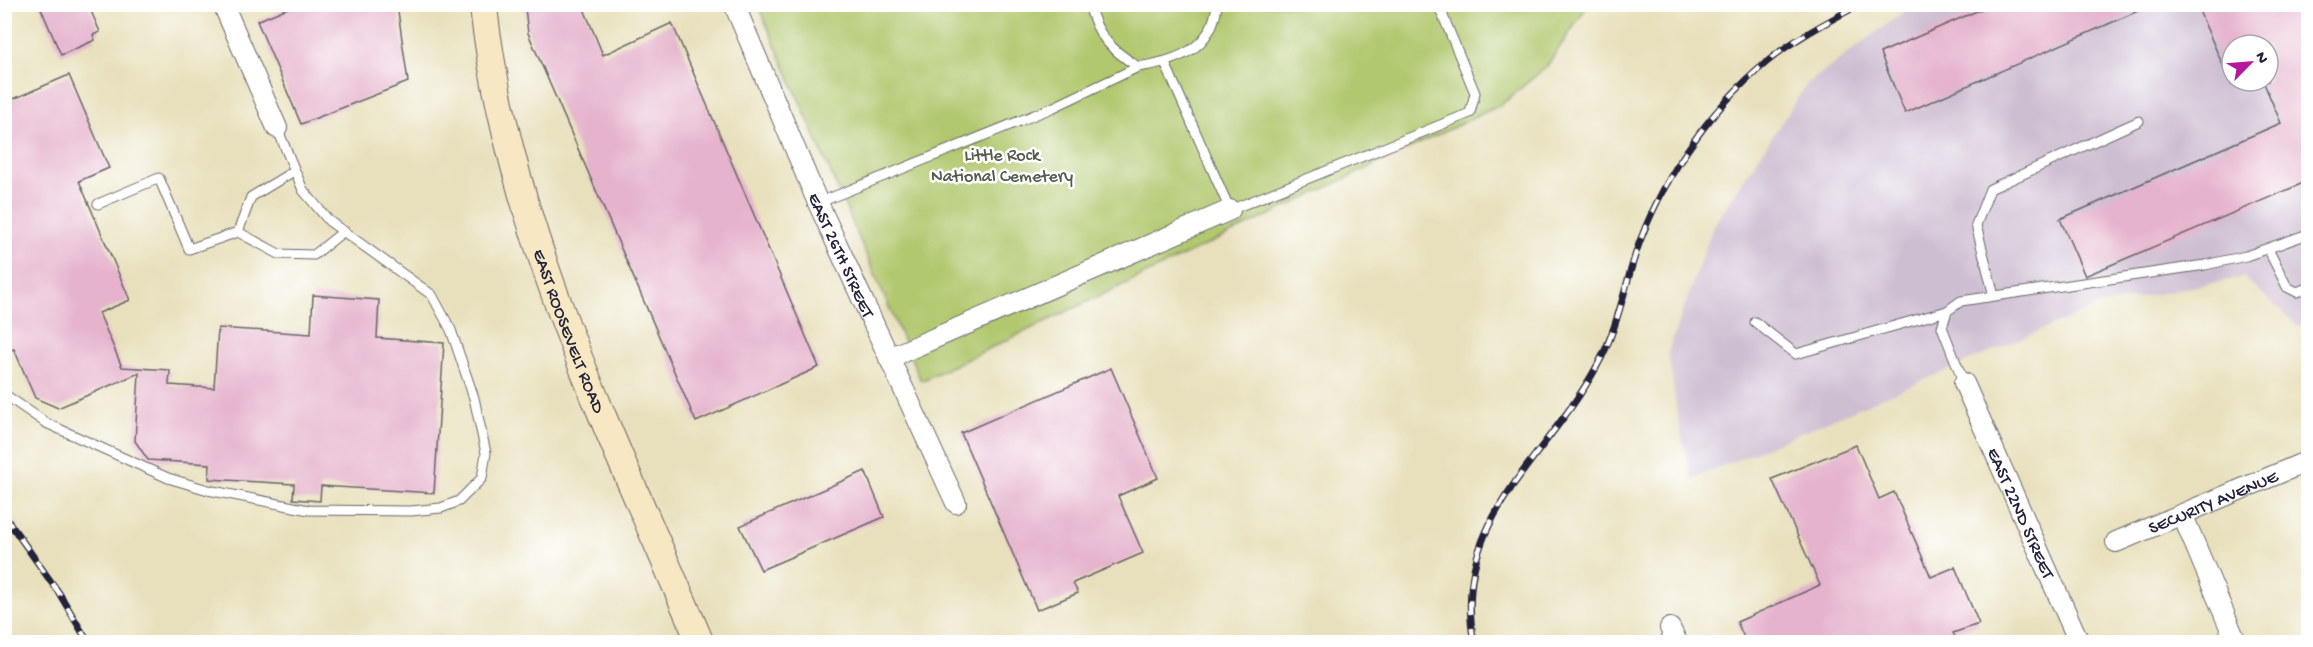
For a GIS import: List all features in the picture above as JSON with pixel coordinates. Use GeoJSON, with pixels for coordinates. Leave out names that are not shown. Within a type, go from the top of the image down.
{"type":"FeatureCollection","features":[{"type":"Feature","properties":{"kind":"main road","name":"EAST ROOSEVELT ROAD"},"geometry":{"type":"LineString","coordinates":[[483,4],[497,97],[509,152],[550,288],[700,642]]}},
{"type":"Feature","properties":{"kind":"street"},"geometry":{"type":"LineString","coordinates":[[223,4],[277,128]]}},
{"type":"Feature","properties":{"kind":"street","name":"EAST 26TH STREET"},"geometry":{"type":"LineString","coordinates":[[734,4],[818,203],[956,503]]}},
{"type":"Feature","properties":{"kind":"street"},"geometry":{"type":"LineString","coordinates":[[889,358],[1230,210]]}},
{"type":"Feature","properties":{"kind":"street","name":"EAST 22ND STREET"},"geometry":{"type":"LineString","coordinates":[[1964,383],[2079,642]]}},
{"type":"Feature","properties":{"kind":"street","name":"SECURITY AVENUE"},"geometry":{"type":"LineString","coordinates":[[2116,542],[2183,516],[2308,461]]}},
{"type":"Feature","properties":{"kind":"street"},"geometry":{"type":"LineString","coordinates":[[2183,516],[2236,642]]}},
{"type":"Feature","properties":{"kind":"lane"},"geometry":{"type":"LineString","coordinates":[[1089,4],[1093,22],[1110,48],[1138,67]]}},
{"type":"Feature","properties":{"kind":"lane"},"geometry":{"type":"LineString","coordinates":[[818,203],[1053,107],[1138,67],[1165,63],[1193,49],[1208,36],[1216,21],[1217,4]]}},
{"type":"Feature","properties":{"kind":"lane"},"geometry":{"type":"LineString","coordinates":[[1165,63],[1211,172],[1230,210],[1470,113],[1475,93],[1438,4]]}},
{"type":"Feature","properties":{"kind":"lane"},"geometry":{"type":"LineString","coordinates":[[1994,296],[1977,225],[1990,189],[2139,121]]}},
{"type":"Feature","properties":{"kind":"lane"},"geometry":{"type":"LineString","coordinates":[[4,394],[46,423],[168,478],[208,489],[309,510],[411,511],[441,508],[459,501],[482,478],[486,453],[474,398],[451,330],[432,295],[329,221],[303,190],[277,128]]}},
{"type":"Feature","properties":{"kind":"lane"},"geometry":{"type":"LineString","coordinates":[[238,232],[251,197],[294,171]]}},
{"type":"Feature","properties":{"kind":"lane"},"geometry":{"type":"LineString","coordinates":[[98,204],[159,178],[189,249],[238,232],[279,254],[314,255],[344,231]]}},
{"type":"Feature","properties":{"kind":"lane"},"geometry":{"type":"LineString","coordinates":[[1755,322],[1796,354],[1947,310],[1961,301],[2205,265],[2268,249],[2308,234]]}},
{"type":"Feature","properties":{"kind":"lane"},"geometry":{"type":"LineString","coordinates":[[2268,249],[2287,287],[2297,292],[2308,288]]}},
{"type":"Feature","properties":{"kind":"lane"},"geometry":{"type":"LineString","coordinates":[[1947,310],[1942,327],[1964,383]]}},
{"type":"Feature","properties":{"kind":"shaded area"},"geometry":{"type":"Polygon","coordinates":[[[1913,5],[2308,5],[2308,321],[2298,326],[2243,277],[2098,306],[1692,479],[1679,425],[1668,352],[1713,226],[1807,84],[1913,5]]]}},
{"type":"Feature","properties":{"kind":"green space","name":"Little Rock National Cemetery"},"geometry":{"type":"Polygon","coordinates":[[[758,5],[1588,5],[1547,66],[1502,104],[921,381],[758,5]]]}},
{"type":"Feature","properties":{"kind":"building"},"geometry":{"type":"Polygon","coordinates":[[[39,4],[88,4],[100,32],[93,35],[95,40],[61,55],[39,4]]]}},
{"type":"Feature","properties":{"kind":"building"},"geometry":{"type":"Polygon","coordinates":[[[297,4],[397,4],[408,82],[301,124],[257,21],[297,4]]]}},
{"type":"Feature","properties":{"kind":"building"},"geometry":{"type":"Polygon","coordinates":[[[533,4],[582,4],[603,55],[672,23],[819,367],[696,422],[528,33],[525,8],[533,4]]]}},
{"type":"Feature","properties":{"kind":"building"},"geometry":{"type":"Polygon","coordinates":[[[1993,4],[2154,4],[1905,113],[1880,53],[1993,4]]]}},
{"type":"Feature","properties":{"kind":"building"},"geometry":{"type":"Polygon","coordinates":[[[2196,4],[2308,4],[2308,181],[2085,276],[2060,219],[2281,123],[2268,93],[2280,93],[2280,33],[2220,33],[2220,59],[2196,4]]]}},
{"type":"Feature","properties":{"kind":"building"},"geometry":{"type":"Polygon","coordinates":[[[69,75],[109,168],[79,181],[130,300],[99,313],[122,367],[170,370],[169,385],[214,388],[218,328],[311,334],[313,295],[379,300],[377,338],[444,343],[434,493],[321,486],[320,501],[293,499],[294,484],[209,479],[210,464],[148,460],[135,441],[139,373],[58,408],[35,398],[14,349],[4,353],[4,103],[69,75]]]}},
{"type":"Feature","properties":{"kind":"building"},"geometry":{"type":"Polygon","coordinates":[[[1111,368],[1158,478],[1118,496],[1143,553],[1073,583],[1078,593],[1037,610],[961,433],[1111,368]]]}},
{"type":"Feature","properties":{"kind":"building"},"geometry":{"type":"Polygon","coordinates":[[[1856,445],[1879,499],[1894,492],[1931,577],[1955,567],[1979,624],[1953,633],[1958,642],[1746,642],[1737,622],[1820,585],[1772,479],[1856,445]]]}},
{"type":"Feature","properties":{"kind":"building"},"geometry":{"type":"Polygon","coordinates":[[[865,471],[884,517],[761,570],[740,526],[865,471]]]}},
{"type":"Feature","properties":{"kind":"railway"},"geometry":{"type":"LineString","coordinates":[[1474,642],[1470,599],[1476,560],[1489,526],[1508,493],[1576,400],[1605,351],[1640,241],[1651,214],[1680,162],[1714,114],[1755,72],[1797,40],[1860,4]]}},
{"type":"Feature","properties":{"kind":"railway"},"geometry":{"type":"LineString","coordinates":[[4,515],[59,593],[88,642]]}}]}
